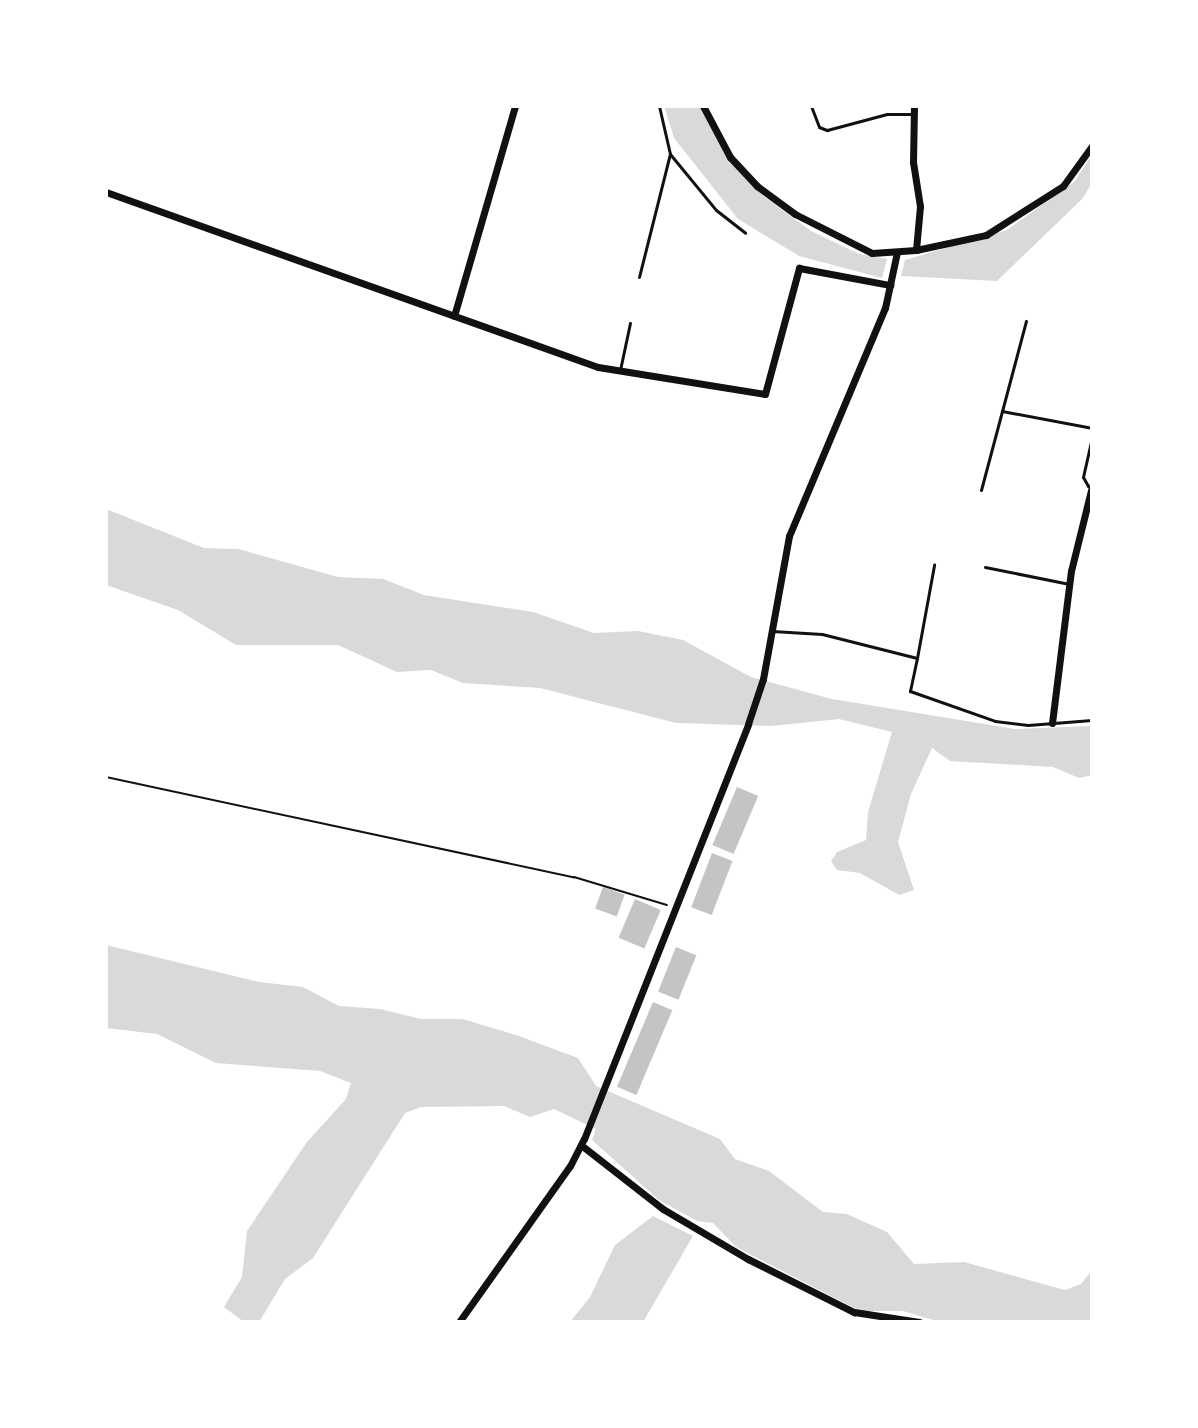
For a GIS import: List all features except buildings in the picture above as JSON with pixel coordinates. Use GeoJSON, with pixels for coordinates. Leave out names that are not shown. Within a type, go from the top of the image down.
{"type":"FeatureCollection","features":[{"type":"Feature","properties":{"kind":"street"},"geometry":{"type":"LineString","coordinates":[[454,316],[515,106]]}},
{"type":"Feature","properties":{"kind":"street"},"geometry":{"type":"LineString","coordinates":[[703,106],[730,157],[761,190],[850,246],[872,253],[916,250],[986,235],[1063,186],[1092,146]]}},
{"type":"Feature","properties":{"kind":"street"},"geometry":{"type":"LineString","coordinates":[[914,110],[913,162],[920,206],[916,250]]}},
{"type":"Feature","properties":{"kind":"street"},"geometry":{"type":"LineString","coordinates":[[106,192],[619,373],[765,394],[799,268],[890,285]]}},
{"type":"Feature","properties":{"kind":"street"},"geometry":{"type":"LineString","coordinates":[[459,1322],[582,1142],[616,1059],[748,724],[763,679],[789,536],[890,285],[897,252]]}},
{"type":"Feature","properties":{"kind":"street"},"geometry":{"type":"LineString","coordinates":[[1052,723],[1069,584],[1090,486]]}},
{"type":"Feature","properties":{"kind":"street"},"geometry":{"type":"LineString","coordinates":[[582,1142],[663,1209],[748,1259],[854,1312],[919,1322]]}},
{"type":"Feature","properties":{"kind":"lane"},"geometry":{"type":"LineString","coordinates":[[659,106],[670,154],[716,210],[745,233]]}},
{"type":"Feature","properties":{"kind":"lane"},"geometry":{"type":"LineString","coordinates":[[811,106],[819,127],[827,130],[914,110]]}},
{"type":"Feature","properties":{"kind":"lane"},"geometry":{"type":"LineString","coordinates":[[639,277],[670,154]]}},
{"type":"Feature","properties":{"kind":"lane"},"geometry":{"type":"LineString","coordinates":[[981,490],[1026,321]]}},
{"type":"Feature","properties":{"kind":"lane"},"geometry":{"type":"LineString","coordinates":[[619,373],[630,323]]}},
{"type":"Feature","properties":{"kind":"lane"},"geometry":{"type":"LineString","coordinates":[[1002,411],[1092,428]]}},
{"type":"Feature","properties":{"kind":"lane"},"geometry":{"type":"LineString","coordinates":[[1090,486],[1083,477],[1092,437]]}},
{"type":"Feature","properties":{"kind":"lane"},"geometry":{"type":"LineString","coordinates":[[934,565],[910,691],[995,721],[1052,723],[1092,720]]}},
{"type":"Feature","properties":{"kind":"lane"},"geometry":{"type":"LineString","coordinates":[[985,567],[1069,584]]}},
{"type":"Feature","properties":{"kind":"lane"},"geometry":{"type":"LineString","coordinates":[[771,631],[822,634],[917,658]]}},
{"type":"Feature","properties":{"kind":"path"},"geometry":{"type":"LineString","coordinates":[[106,777],[574,877],[675,908]]}},
{"type":"Feature","properties":{"kind":"shaded area"},"geometry":{"type":"Polygon","coordinates":[[[664,106],[699,106],[725,154],[763,196],[811,231],[859,254],[887,259],[882,278],[799,256],[738,219],[674,138],[664,106]]]}},
{"type":"Feature","properties":{"kind":"shaded area"},"geometry":{"type":"Polygon","coordinates":[[[1092,155],[1092,183],[1082,199],[997,281],[901,276],[905,260],[1007,230],[1074,182],[1092,155]]]}},
{"type":"Feature","properties":{"kind":"shaded area"},"geometry":{"type":"Polygon","coordinates":[[[106,509],[204,548],[238,549],[338,577],[383,579],[424,595],[533,612],[594,633],[638,631],[683,640],[751,677],[832,699],[1015,729],[1092,726],[1092,775],[1079,778],[1053,767],[950,761],[932,748],[911,794],[898,842],[914,890],[899,895],[860,873],[837,870],[831,861],[837,852],[866,840],[868,812],[892,732],[839,719],[771,726],[676,723],[540,688],[463,683],[431,670],[397,672],[338,645],[236,645],[178,610],[106,585],[106,509]]]}},
{"type":"Feature","properties":{"kind":"shaded area"},"geometry":{"type":"Polygon","coordinates":[[[106,945],[259,982],[303,987],[339,1006],[380,1009],[421,1019],[463,1019],[578,1058],[596,1086],[720,1139],[735,1159],[769,1171],[823,1212],[847,1214],[887,1232],[914,1264],[964,1262],[1065,1290],[1081,1284],[1092,1270],[1092,1322],[940,1322],[903,1311],[860,1311],[736,1247],[713,1223],[697,1221],[659,1200],[592,1140],[596,1129],[554,1109],[530,1117],[504,1106],[421,1107],[405,1113],[313,1258],[285,1279],[259,1322],[244,1322],[224,1307],[242,1277],[247,1231],[307,1142],[346,1099],[351,1083],[320,1071],[216,1063],[157,1034],[106,1028],[106,945]]]}},
{"type":"Feature","properties":{"kind":"shaded area"},"geometry":{"type":"Polygon","coordinates":[[[653,1216],[693,1236],[643,1322],[570,1322],[590,1297],[615,1245],[653,1216]]]}}]}
